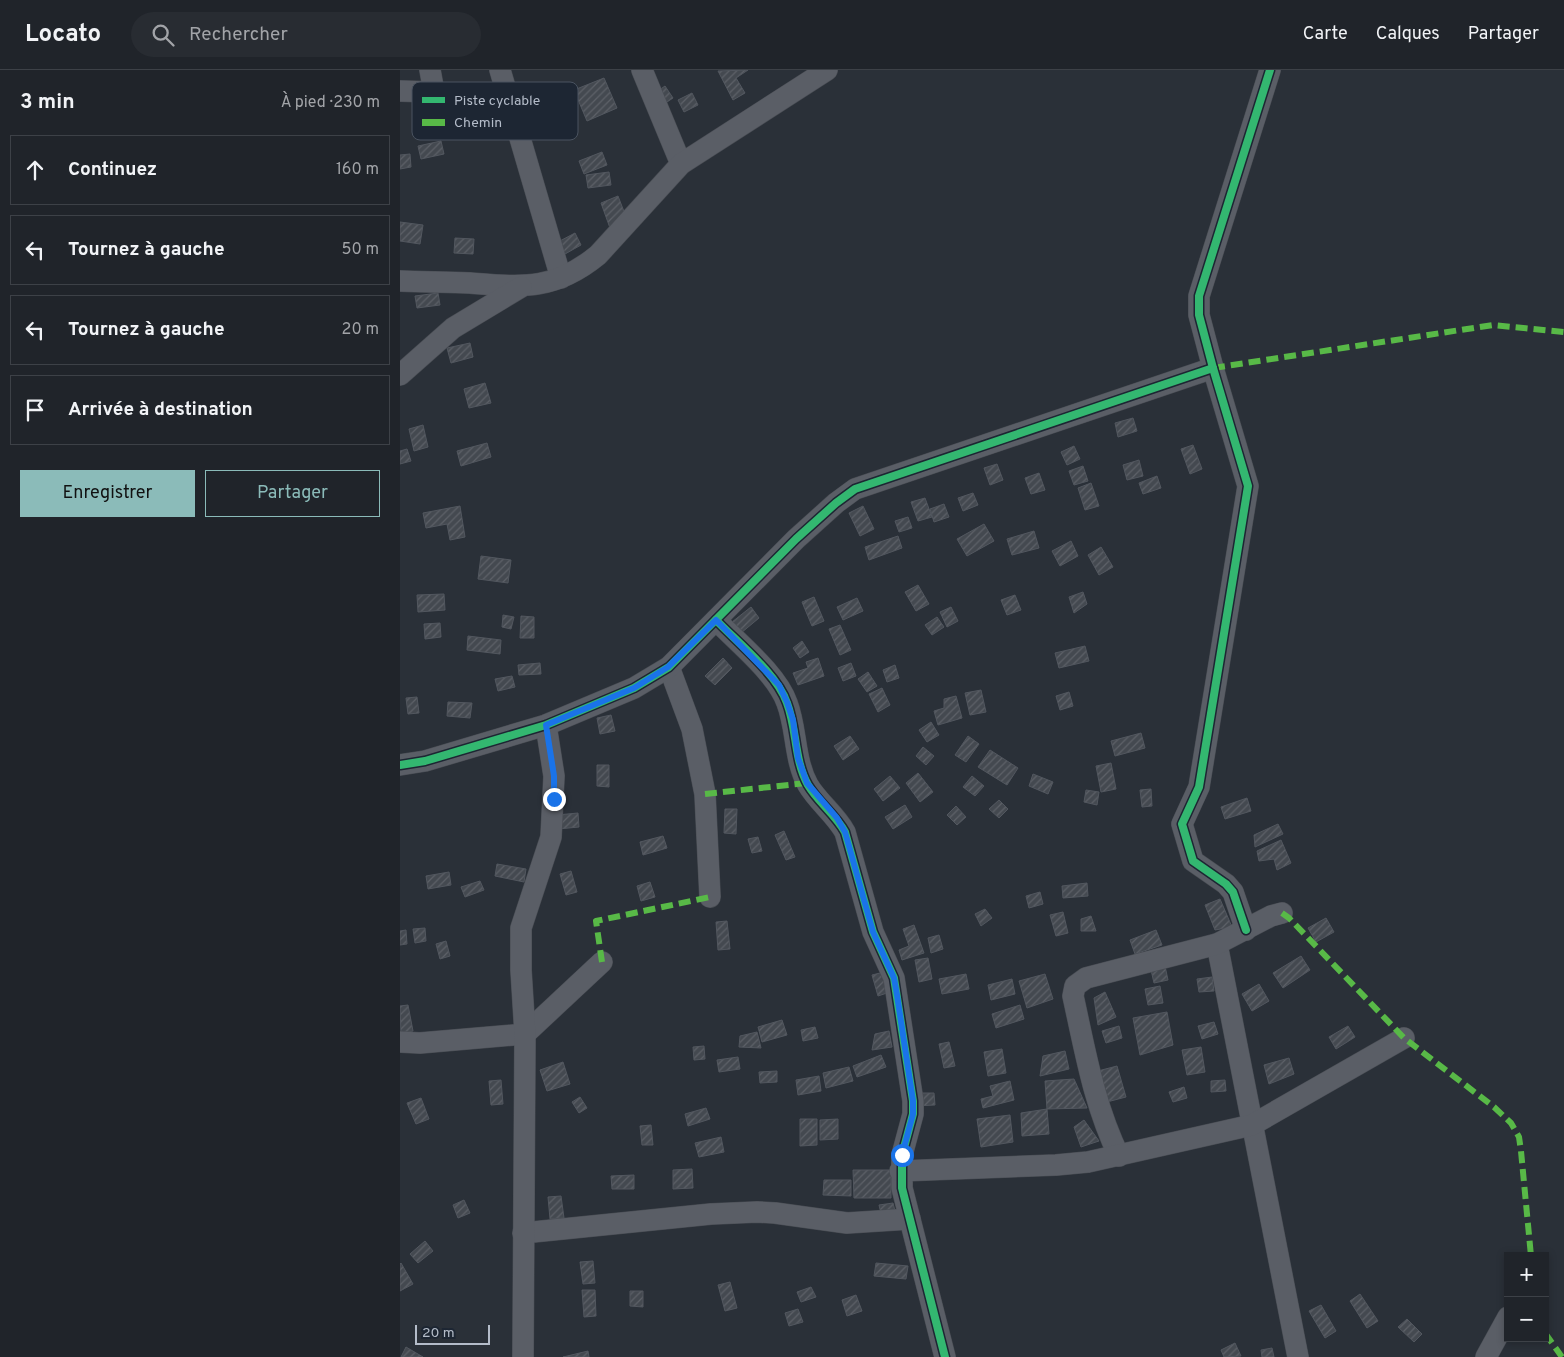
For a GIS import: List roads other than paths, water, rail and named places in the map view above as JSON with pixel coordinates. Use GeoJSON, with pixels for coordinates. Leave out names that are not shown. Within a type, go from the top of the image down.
{"type":"FeatureCollection","features":[{"type":"Feature","properties":{"kind":"street"},"geometry":{"type":"LineString","coordinates":[[500,70],[504,82]]}},
{"type":"Feature","properties":{"kind":"street"},"geometry":{"type":"LineString","coordinates":[[642,70],[681,164]]}},
{"type":"Feature","properties":{"kind":"street"},"geometry":{"type":"LineString","coordinates":[[400,281],[521,287],[561,278],[582,268],[598,255],[681,164],[828,70]]}},
{"type":"Feature","properties":{"kind":"street"},"geometry":{"type":"LineString","coordinates":[[1246,930],[1233,892],[1226,884],[1193,861],[1182,824],[1199,787],[1248,486],[1199,315],[1199,296],[1270,70]]}},
{"type":"Feature","properties":{"kind":"street"},"geometry":{"type":"LineString","coordinates":[[521,140],[561,278]]}},
{"type":"Feature","properties":{"kind":"street"},"geometry":{"type":"LineString","coordinates":[[400,375],[453,328],[521,287]]}},
{"type":"Feature","properties":{"kind":"street"},"geometry":{"type":"LineString","coordinates":[[400,765],[425,761],[546,725],[634,688],[668,667],[796,539],[836,503],[855,489],[1213,368]]}},
{"type":"Feature","properties":{"kind":"street"},"geometry":{"type":"LineString","coordinates":[[716,620],[779,685],[793,720],[798,758],[807,783],[837,818],[852,849],[873,932],[894,978],[913,1101],[913,1114],[902,1155],[900,1171],[902,1188],[945,1357]]}},
{"type":"Feature","properties":{"kind":"street"},"geometry":{"type":"LineString","coordinates":[[668,667],[692,729],[705,794],[710,897]]}},
{"type":"Feature","properties":{"kind":"street"},"geometry":{"type":"LineString","coordinates":[[523,1357],[525,1034],[521,970],[521,928],[551,837],[554,776],[546,725]]}},
{"type":"Feature","properties":{"kind":"street"},"geometry":{"type":"LineString","coordinates":[[1119,1156],[1102,1120],[1073,989],[1078,982],[1086,978],[1217,944],[1271,916],[1282,913]]}},
{"type":"Feature","properties":{"kind":"street"},"geometry":{"type":"LineString","coordinates":[[1217,944],[1298,1357]]}},
{"type":"Feature","properties":{"kind":"street"},"geometry":{"type":"LineString","coordinates":[[400,1042],[420,1043],[525,1034],[602,962]]}},
{"type":"Feature","properties":{"kind":"street"},"geometry":{"type":"LineString","coordinates":[[900,1171],[1056,1166],[1119,1156],[1252,1125],[1404,1038]]}},
{"type":"Feature","properties":{"kind":"street"},"geometry":{"type":"LineString","coordinates":[[524,1233],[712,1214],[757,1212],[847,1223],[910,1219]]}},
{"type":"Feature","properties":{"kind":"street"},"geometry":{"type":"LineString","coordinates":[[1486,1357],[1504,1325]]}}]}
